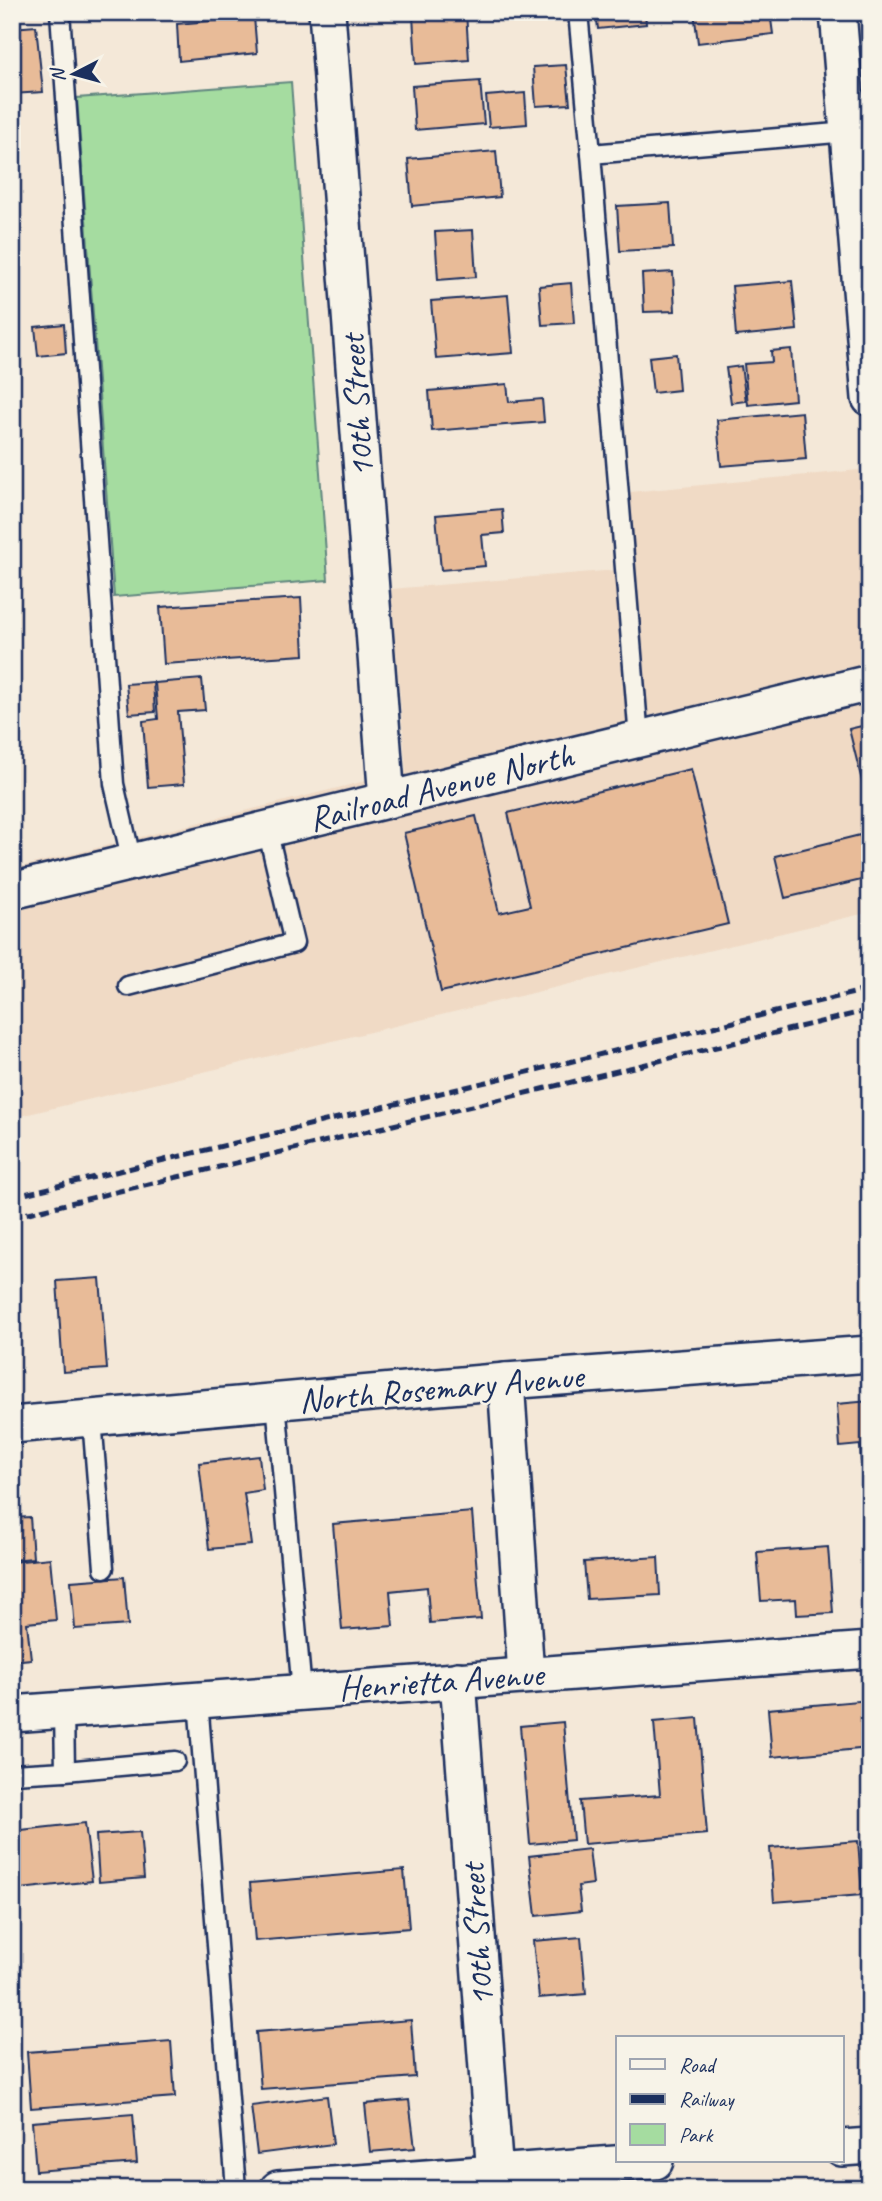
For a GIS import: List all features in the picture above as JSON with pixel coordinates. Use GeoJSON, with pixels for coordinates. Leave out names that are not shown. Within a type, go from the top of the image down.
{"type":"FeatureCollection","features":[{"type":"Feature","properties":{"kind":"street","name":"10th Street"},"geometry":{"type":"LineString","coordinates":[[327,12],[387,800]]}},
{"type":"Feature","properties":{"kind":"street"},"geometry":{"type":"LineString","coordinates":[[838,12],[870,398]]}},
{"type":"Feature","properties":{"kind":"street","name":"Railroad Avenue North"},"geometry":{"type":"LineString","coordinates":[[12,891],[870,683]]}},
{"type":"Feature","properties":{"kind":"street","name":"North Rosemary Avenue"},"geometry":{"type":"LineString","coordinates":[[12,1425],[506,1381],[870,1354]]}},
{"type":"Feature","properties":{"kind":"street"},"geometry":{"type":"LineString","coordinates":[[506,1381],[526,1675]]}},
{"type":"Feature","properties":{"kind":"street","name":"Henrietta Avenue"},"geometry":{"type":"LineString","coordinates":[[12,1714],[870,1650]]}},
{"type":"Feature","properties":{"kind":"street","name":"10th Street"},"geometry":{"type":"LineString","coordinates":[[458,1680],[495,2180]]}},
{"type":"Feature","properties":{"kind":"street"},"geometry":{"type":"LineString","coordinates":[[844,2148],[870,2146]]}},
{"type":"Feature","properties":{"kind":"street"},"geometry":{"type":"LineString","coordinates":[[278,2189],[495,2180],[647,2162]]}},
{"type":"Feature","properties":{"kind":"lane"},"geometry":{"type":"LineString","coordinates":[[60,12],[114,784],[132,862]]}},
{"type":"Feature","properties":{"kind":"lane"},"geometry":{"type":"LineString","coordinates":[[578,12],[639,739]]}},
{"type":"Feature","properties":{"kind":"lane"},"geometry":{"type":"LineString","coordinates":[[591,154],[848,132]]}},
{"type":"Feature","properties":{"kind":"lane"},"geometry":{"type":"LineString","coordinates":[[128,986],[294,943],[267,829]]}},
{"type":"Feature","properties":{"kind":"lane"},"geometry":{"type":"LineString","coordinates":[[276,1402],[302,1692]]}},
{"type":"Feature","properties":{"kind":"lane"},"geometry":{"type":"LineString","coordinates":[[92,1419],[104,1568]]}},
{"type":"Feature","properties":{"kind":"lane"},"geometry":{"type":"LineString","coordinates":[[198,1700],[236,2189]]}},
{"type":"Feature","properties":{"kind":"lane"},"geometry":{"type":"LineString","coordinates":[[64,1710],[65,1771]]}},
{"type":"Feature","properties":{"kind":"lane"},"geometry":{"type":"LineString","coordinates":[[12,1774],[176,1761]]}},
{"type":"Feature","properties":{"kind":"shaded area"},"geometry":{"type":"Polygon","coordinates":[[[859,470],[861,484],[870,483],[870,912],[12,1118],[12,869],[406,771],[391,589],[616,570],[609,494],[859,470]]]}},
{"type":"Feature","properties":{"kind":"green space"},"geometry":{"type":"Polygon","coordinates":[[[291,82],[328,580],[114,597],[77,98],[291,82]]]}},
{"type":"Feature","properties":{"kind":"building"},"geometry":{"type":"Polygon","coordinates":[[[466,12],[469,60],[416,64],[413,16],[466,12]]]}},
{"type":"Feature","properties":{"kind":"building"},"geometry":{"type":"Polygon","coordinates":[[[531,12],[562,12],[563,17],[532,21],[531,12]]]}},
{"type":"Feature","properties":{"kind":"building"},"geometry":{"type":"Polygon","coordinates":[[[596,12],[645,12],[646,24],[598,29],[596,12]]]}},
{"type":"Feature","properties":{"kind":"building"},"geometry":{"type":"Polygon","coordinates":[[[694,12],[770,12],[773,34],[698,43],[694,12]]]}},
{"type":"Feature","properties":{"kind":"building"},"geometry":{"type":"Polygon","coordinates":[[[254,17],[257,53],[179,61],[177,24],[254,17]]]}},
{"type":"Feature","properties":{"kind":"building"},"geometry":{"type":"Polygon","coordinates":[[[36,26],[43,92],[12,94],[12,28],[36,26]]]}},
{"type":"Feature","properties":{"kind":"building"},"geometry":{"type":"Polygon","coordinates":[[[566,65],[570,104],[536,106],[533,67],[566,65]]]}},
{"type":"Feature","properties":{"kind":"building"},"geometry":{"type":"Polygon","coordinates":[[[480,81],[484,124],[415,130],[412,86],[480,81]]]}},
{"type":"Feature","properties":{"kind":"building"},"geometry":{"type":"Polygon","coordinates":[[[525,93],[527,124],[489,127],[486,96],[525,93]]]}},
{"type":"Feature","properties":{"kind":"building"},"geometry":{"type":"Polygon","coordinates":[[[496,151],[500,197],[412,206],[408,159],[496,151]]]}},
{"type":"Feature","properties":{"kind":"building"},"geometry":{"type":"Polygon","coordinates":[[[670,203],[673,248],[620,251],[617,206],[670,203]]]}},
{"type":"Feature","properties":{"kind":"building"},"geometry":{"type":"Polygon","coordinates":[[[473,230],[476,277],[438,280],[435,232],[473,230]]]}},
{"type":"Feature","properties":{"kind":"building"},"geometry":{"type":"Polygon","coordinates":[[[673,272],[675,311],[644,312],[642,274],[673,272]]]}},
{"type":"Feature","properties":{"kind":"building"},"geometry":{"type":"Polygon","coordinates":[[[792,281],[797,330],[736,336],[732,286],[792,281]]]}},
{"type":"Feature","properties":{"kind":"building"},"geometry":{"type":"Polygon","coordinates":[[[571,283],[574,323],[542,325],[539,286],[571,283]]]}},
{"type":"Feature","properties":{"kind":"building"},"geometry":{"type":"Polygon","coordinates":[[[508,295],[513,353],[436,359],[431,301],[508,295]]]}},
{"type":"Feature","properties":{"kind":"building"},"geometry":{"type":"Polygon","coordinates":[[[64,324],[66,353],[38,356],[35,327],[64,324]]]}},
{"type":"Feature","properties":{"kind":"building"},"geometry":{"type":"Polygon","coordinates":[[[791,349],[795,400],[748,405],[744,364],[772,362],[771,351],[791,349]]]}},
{"type":"Feature","properties":{"kind":"building"},"geometry":{"type":"Polygon","coordinates":[[[676,354],[679,390],[653,393],[649,357],[676,354]]]}},
{"type":"Feature","properties":{"kind":"building"},"geometry":{"type":"Polygon","coordinates":[[[741,366],[746,401],[731,403],[726,368],[741,366]]]}},
{"type":"Feature","properties":{"kind":"building"},"geometry":{"type":"Polygon","coordinates":[[[507,384],[509,402],[542,399],[544,422],[432,431],[429,391],[507,384]]]}},
{"type":"Feature","properties":{"kind":"building"},"geometry":{"type":"Polygon","coordinates":[[[802,412],[806,459],[721,466],[717,420],[802,412]]]}},
{"type":"Feature","properties":{"kind":"building"},"geometry":{"type":"Polygon","coordinates":[[[502,509],[504,533],[482,535],[485,566],[441,570],[436,515],[502,509]]]}},
{"type":"Feature","properties":{"kind":"building"},"geometry":{"type":"Polygon","coordinates":[[[301,598],[304,655],[164,664],[160,607],[301,598]]]}},
{"type":"Feature","properties":{"kind":"building"},"geometry":{"type":"Polygon","coordinates":[[[202,679],[205,710],[178,712],[184,784],[148,787],[143,721],[158,719],[155,683],[202,679]]]}},
{"type":"Feature","properties":{"kind":"building"},"geometry":{"type":"Polygon","coordinates":[[[153,682],[155,712],[129,714],[126,684],[153,682]]]}},
{"type":"Feature","properties":{"kind":"building"},"geometry":{"type":"Polygon","coordinates":[[[870,724],[870,813],[849,729],[870,724]]]}},
{"type":"Feature","properties":{"kind":"building"},"geometry":{"type":"Polygon","coordinates":[[[691,769],[728,924],[441,992],[404,833],[476,816],[499,913],[530,906],[508,813],[691,769]]]}},
{"type":"Feature","properties":{"kind":"building"},"geometry":{"type":"Polygon","coordinates":[[[860,835],[863,848],[870,846],[870,878],[785,898],[775,856],[860,835]]]}},
{"type":"Feature","properties":{"kind":"building"},"geometry":{"type":"Polygon","coordinates":[[[100,1278],[107,1369],[63,1372],[57,1281],[100,1278]]]}},
{"type":"Feature","properties":{"kind":"building"},"geometry":{"type":"Polygon","coordinates":[[[870,1401],[870,1460],[861,1461],[860,1445],[840,1447],[837,1404],[870,1401]]]}},
{"type":"Feature","properties":{"kind":"building"},"geometry":{"type":"Polygon","coordinates":[[[259,1456],[263,1490],[244,1493],[251,1545],[209,1549],[199,1463],[259,1456]]]}},
{"type":"Feature","properties":{"kind":"building"},"geometry":{"type":"Polygon","coordinates":[[[472,1512],[481,1619],[430,1623],[427,1587],[390,1591],[393,1626],[342,1630],[333,1524],[472,1512]]]}},
{"type":"Feature","properties":{"kind":"building"},"geometry":{"type":"Polygon","coordinates":[[[30,1517],[33,1558],[12,1560],[12,1518],[30,1517]]]}},
{"type":"Feature","properties":{"kind":"building"},"geometry":{"type":"Polygon","coordinates":[[[828,1547],[833,1613],[797,1615],[796,1599],[761,1601],[757,1552],[828,1547]]]}},
{"type":"Feature","properties":{"kind":"building"},"geometry":{"type":"Polygon","coordinates":[[[658,1557],[660,1595],[587,1599],[584,1562],[658,1557]]]}},
{"type":"Feature","properties":{"kind":"building"},"geometry":{"type":"Polygon","coordinates":[[[50,1558],[56,1620],[27,1623],[31,1659],[12,1661],[12,1562],[50,1558]]]}},
{"type":"Feature","properties":{"kind":"building"},"geometry":{"type":"Polygon","coordinates":[[[124,1577],[128,1625],[75,1629],[71,1581],[124,1577]]]}},
{"type":"Feature","properties":{"kind":"building"},"geometry":{"type":"Polygon","coordinates":[[[870,1700],[870,1748],[772,1757],[768,1709],[870,1700]]]}},
{"type":"Feature","properties":{"kind":"building"},"geometry":{"type":"Polygon","coordinates":[[[698,1718],[707,1834],[584,1844],[580,1801],[660,1795],[654,1722],[698,1718]]]}},
{"type":"Feature","properties":{"kind":"building"},"geometry":{"type":"Polygon","coordinates":[[[563,1722],[573,1840],[530,1844],[520,1726],[563,1722]]]}},
{"type":"Feature","properties":{"kind":"building"},"geometry":{"type":"Polygon","coordinates":[[[85,1823],[92,1881],[12,1890],[12,1831],[85,1823]]]}},
{"type":"Feature","properties":{"kind":"building"},"geometry":{"type":"Polygon","coordinates":[[[140,1832],[144,1878],[99,1882],[96,1835],[140,1832]]]}},
{"type":"Feature","properties":{"kind":"building"},"geometry":{"type":"Polygon","coordinates":[[[858,1841],[862,1895],[774,1902],[770,1848],[858,1841]]]}},
{"type":"Feature","properties":{"kind":"building"},"geometry":{"type":"Polygon","coordinates":[[[589,1849],[593,1884],[578,1886],[581,1911],[536,1916],[529,1856],[589,1849]]]}},
{"type":"Feature","properties":{"kind":"building"},"geometry":{"type":"Polygon","coordinates":[[[404,1870],[409,1928],[255,1941],[250,1883],[404,1870]]]}},
{"type":"Feature","properties":{"kind":"building"},"geometry":{"type":"Polygon","coordinates":[[[866,1907],[870,1907],[870,1949],[866,1907]]]}},
{"type":"Feature","properties":{"kind":"building"},"geometry":{"type":"Polygon","coordinates":[[[581,1937],[586,1994],[539,1998],[533,1941],[581,1937]]]}},
{"type":"Feature","properties":{"kind":"building"},"geometry":{"type":"Polygon","coordinates":[[[411,2020],[415,2077],[261,2089],[256,2032],[411,2020]]]}},
{"type":"Feature","properties":{"kind":"building"},"geometry":{"type":"Polygon","coordinates":[[[171,2041],[175,2097],[31,2108],[27,2052],[171,2041]]]}},
{"type":"Feature","properties":{"kind":"building"},"geometry":{"type":"Polygon","coordinates":[[[327,2096],[333,2144],[257,2154],[251,2106],[327,2096]]]}},
{"type":"Feature","properties":{"kind":"building"},"geometry":{"type":"Polygon","coordinates":[[[409,2100],[415,2148],[370,2152],[365,2104],[409,2100]]]}},
{"type":"Feature","properties":{"kind":"building"},"geometry":{"type":"Polygon","coordinates":[[[133,2114],[137,2163],[36,2171],[32,2122],[133,2114]]]}},
{"type":"Feature","properties":{"kind":"railway"},"geometry":{"type":"LineString","coordinates":[[12,1197],[870,989]]}},
{"type":"Feature","properties":{"kind":"railway"},"geometry":{"type":"LineString","coordinates":[[12,1217],[870,1010]]}}]}
